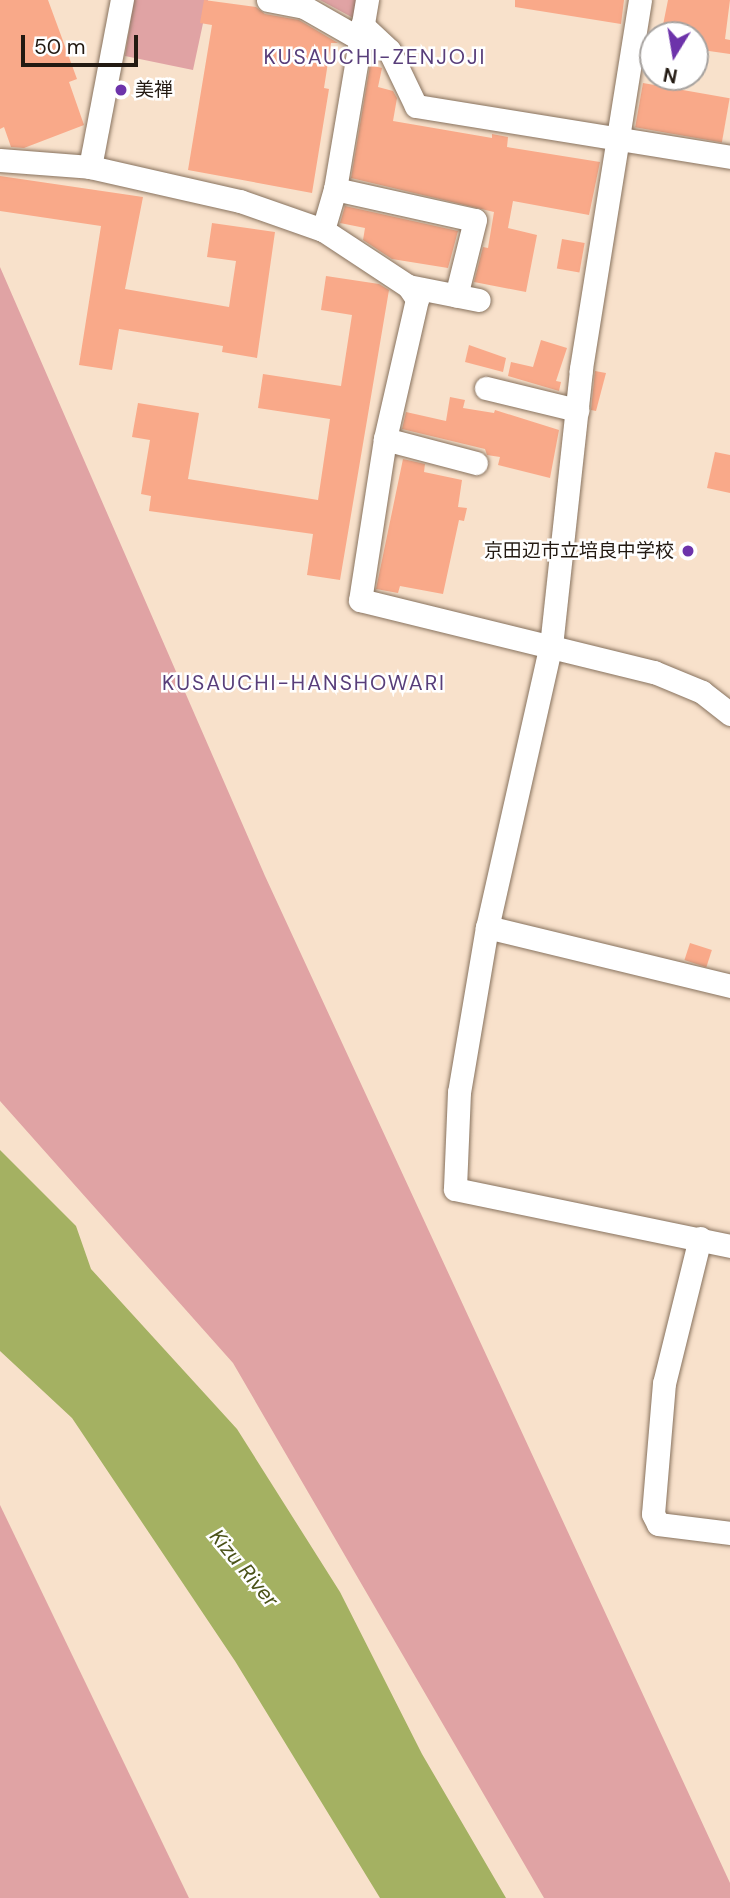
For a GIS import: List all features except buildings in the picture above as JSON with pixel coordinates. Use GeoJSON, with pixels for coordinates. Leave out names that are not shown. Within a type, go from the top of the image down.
{"type":"FeatureCollection","features":[{"type":"Feature","properties":{"kind":"street"},"geometry":{"type":"LineString","coordinates":[[90,167],[122,0]]}},
{"type":"Feature","properties":{"kind":"street"},"geometry":{"type":"LineString","coordinates":[[268,0],[304,7],[361,32],[389,50],[416,106],[620,143],[730,157]]}},
{"type":"Feature","properties":{"kind":"street"},"geometry":{"type":"LineString","coordinates":[[323,230],[335,189],[367,0]]}},
{"type":"Feature","properties":{"kind":"street"},"geometry":{"type":"LineString","coordinates":[[640,0],[577,410],[551,644],[487,927],[459,1092],[455,1189],[730,1245]]}},
{"type":"Feature","properties":{"kind":"street"},"geometry":{"type":"LineString","coordinates":[[0,160],[90,167],[240,201],[323,230],[408,286],[479,300]]}},
{"type":"Feature","properties":{"kind":"street"},"geometry":{"type":"LineString","coordinates":[[335,189],[475,220],[456,296]]}},
{"type":"Feature","properties":{"kind":"street"},"geometry":{"type":"LineString","coordinates":[[408,286],[417,299],[385,439],[360,600],[551,644],[654,672],[702,692],[730,714]]}},
{"type":"Feature","properties":{"kind":"street"},"geometry":{"type":"LineString","coordinates":[[486,388],[577,410]]}},
{"type":"Feature","properties":{"kind":"street"},"geometry":{"type":"LineString","coordinates":[[385,439],[476,463]]}},
{"type":"Feature","properties":{"kind":"street"},"geometry":{"type":"LineString","coordinates":[[487,927],[730,986]]}},
{"type":"Feature","properties":{"kind":"street"},"geometry":{"type":"LineString","coordinates":[[700,1238],[664,1383],[653,1514],[658,1524],[730,1533]]}},
{"type":"Feature","properties":{"kind":"shaded area"},"geometry":{"type":"Polygon","coordinates":[[[134,0],[208,0],[193,70],[125,56],[134,0]]]}},
{"type":"Feature","properties":{"kind":"shaded area"},"geometry":{"type":"Polygon","coordinates":[[[320,0],[361,0],[357,20],[320,0]]]}},
{"type":"Feature","properties":{"kind":"shaded area"},"geometry":{"type":"Polygon","coordinates":[[[0,267],[265,876],[730,1883],[730,1898],[544,1898],[233,1363],[0,1101],[0,267]]]}},
{"type":"Feature","properties":{"kind":"shaded area"},"geometry":{"type":"Polygon","coordinates":[[[0,1505],[189,1898],[0,1898],[0,1505]]]}},
{"type":"Feature","properties":{"kind":"water","name":"Kizu River"},"geometry":{"type":"Polygon","coordinates":[[[0,1150],[76,1226],[91,1269],[237,1429],[340,1592],[422,1754],[506,1898],[380,1898],[235,1661],[72,1418],[0,1351],[0,1150]]]}},
{"type":"Feature","properties":{"kind":"place","name":"美禅"},"geometry":{"type":"Point","coordinates":[121,90]}},
{"type":"Feature","properties":{"kind":"place","name":"京田辺市立培良中学校"},"geometry":{"type":"Point","coordinates":[688,551]}},
{"type":"Feature","properties":{"kind":"district","name":"KUSAUCHI-ZENJOJI"},"geometry":{"type":"Point","coordinates":[375,57]}},
{"type":"Feature","properties":{"kind":"district","name":"KUSAUCHI-HANSHOWARI"},"geometry":{"type":"Point","coordinates":[304,683]}}]}
